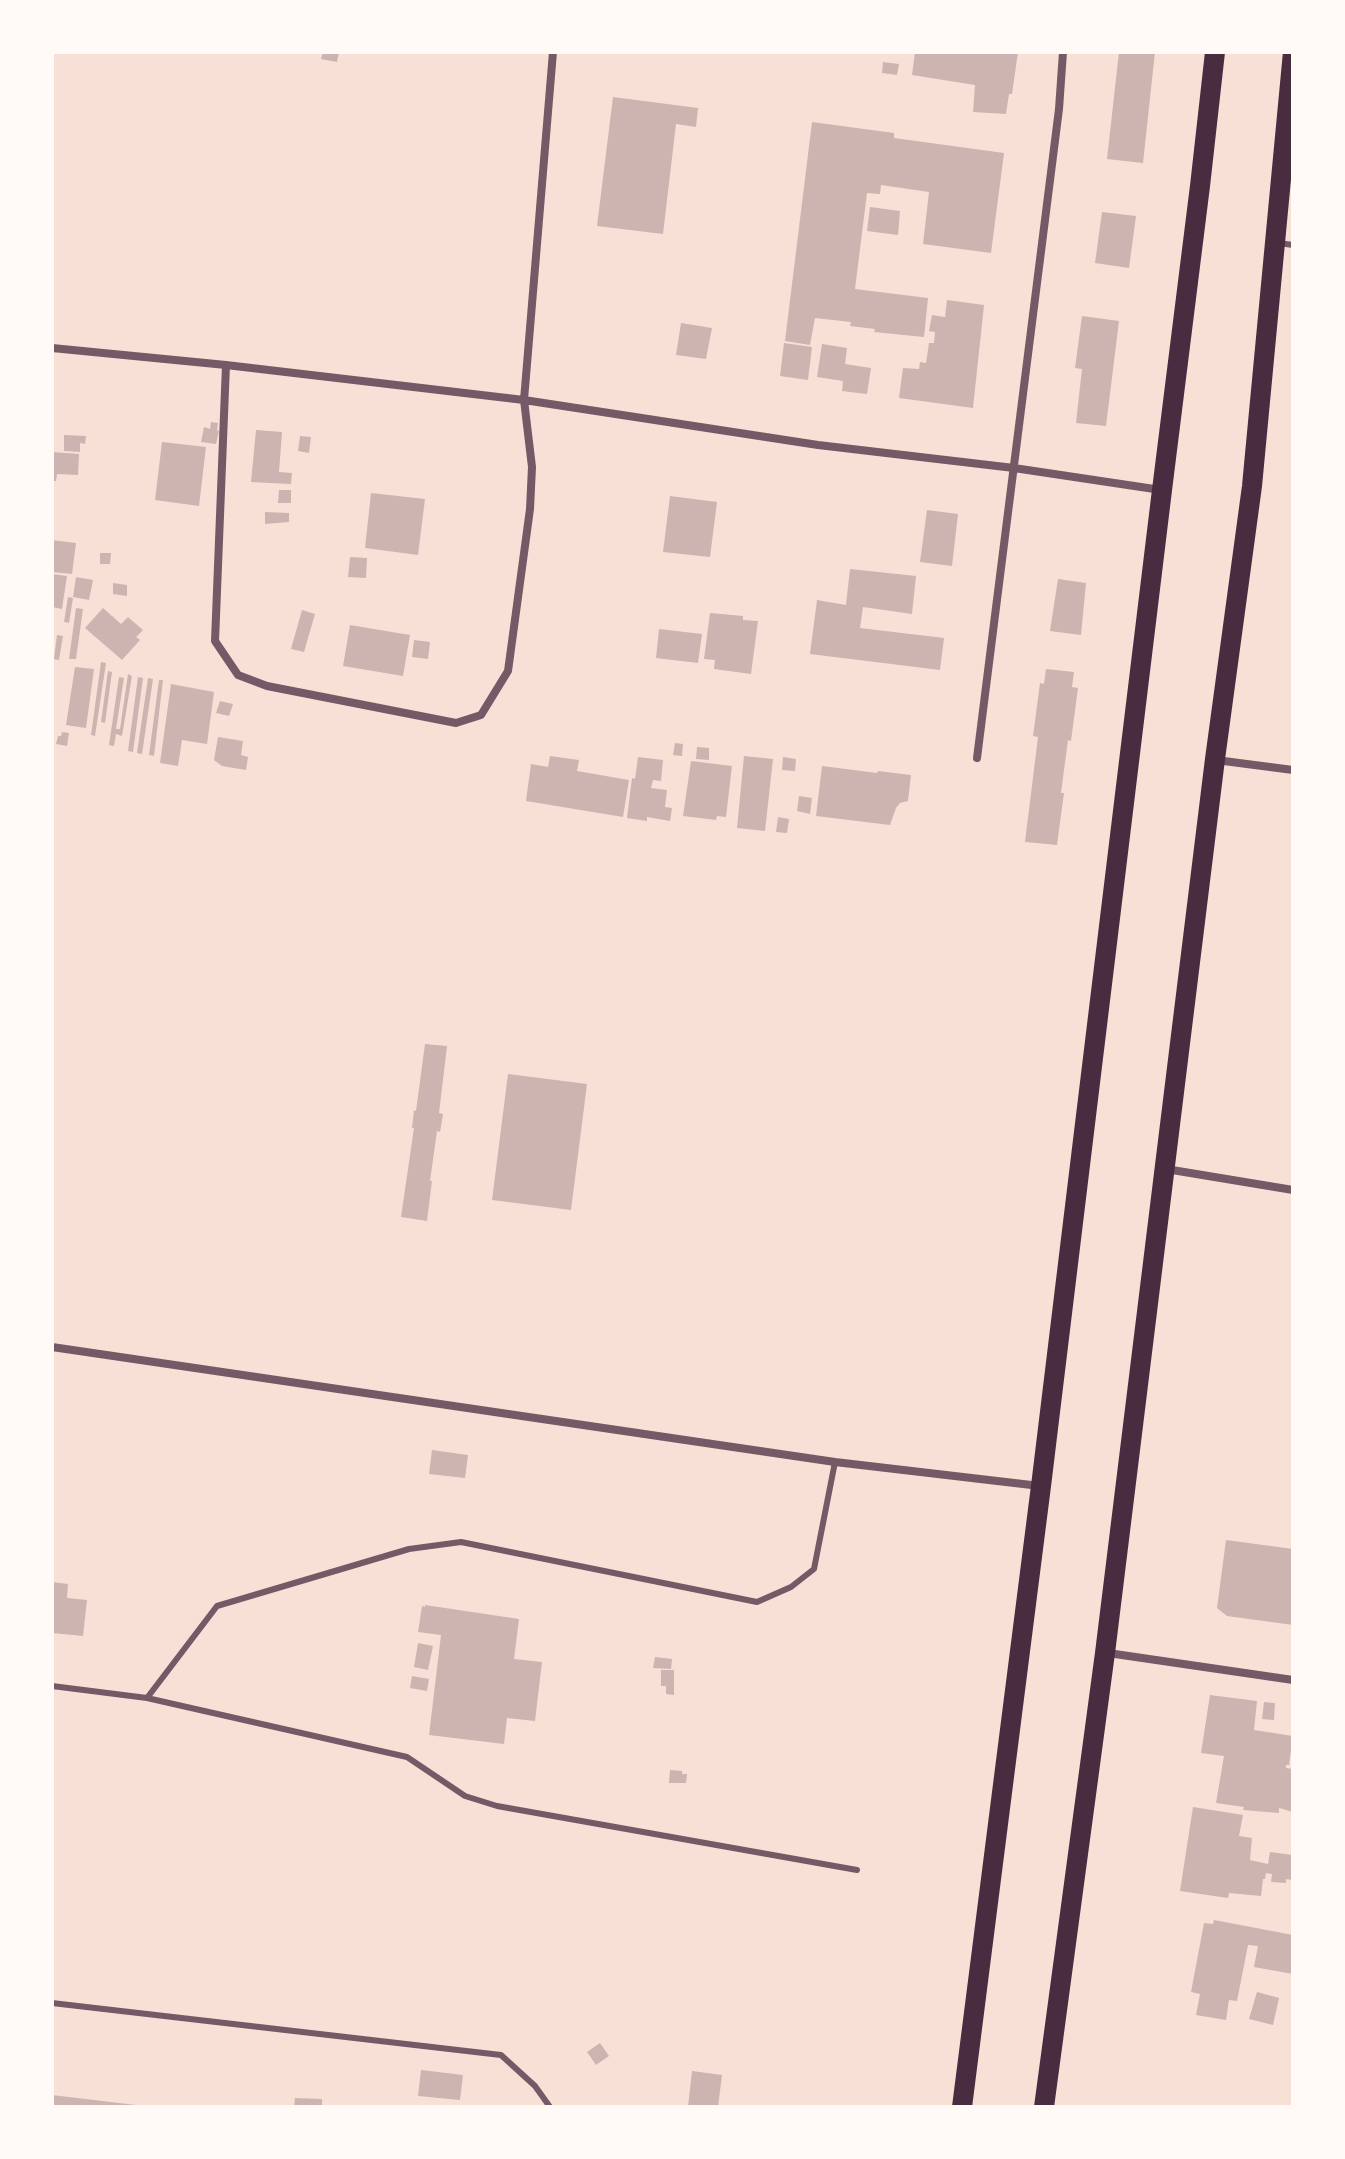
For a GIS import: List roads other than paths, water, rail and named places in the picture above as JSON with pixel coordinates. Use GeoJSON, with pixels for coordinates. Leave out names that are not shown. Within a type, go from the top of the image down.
{"type":"FeatureCollection","features":[{"type":"Feature","properties":{"kind":"main road"},"geometry":{"type":"LineString","coordinates":[[962,2107],[1041,1486],[1215,52]]}},
{"type":"Feature","properties":{"kind":"main road"},"geometry":{"type":"LineString","coordinates":[[1044,2107],[1105,1653],[1215,759],[1284,244],[1293,52]]}},
{"type":"Feature","properties":{"kind":"street"},"geometry":{"type":"LineString","coordinates":[[226,365],[215,641],[238,675],[267,686],[456,723],[481,715],[508,671],[530,509],[532,467],[524,400],[553,52]]}},
{"type":"Feature","properties":{"kind":"street"},"geometry":{"type":"LineString","coordinates":[[977,758],[1059,109],[1063,52]]}},
{"type":"Feature","properties":{"kind":"street"},"geometry":{"type":"LineString","coordinates":[[52,348],[524,400],[818,445],[1014,468],[1162,490]]}},
{"type":"Feature","properties":{"kind":"street"},"geometry":{"type":"LineString","coordinates":[[1215,759],[1293,770]]}},
{"type":"Feature","properties":{"kind":"street"},"geometry":{"type":"LineString","coordinates":[[1165,1169],[1293,1190]]}},
{"type":"Feature","properties":{"kind":"street"},"geometry":{"type":"LineString","coordinates":[[52,1347],[835,1462],[1041,1486]]}},
{"type":"Feature","properties":{"kind":"street"},"geometry":{"type":"LineString","coordinates":[[1105,1653],[1293,1680]]}},
{"type":"Feature","properties":{"kind":"lane"},"geometry":{"type":"LineString","coordinates":[[147,1698],[217,1606],[409,1549],[461,1542],[757,1602],[791,1587],[814,1569],[835,1462]]}},
{"type":"Feature","properties":{"kind":"lane"},"geometry":{"type":"LineString","coordinates":[[52,1686],[147,1698],[407,1757],[465,1796],[497,1806],[857,1870]]}},
{"type":"Feature","properties":{"kind":"lane"},"geometry":{"type":"LineString","coordinates":[[52,2003],[501,2055],[535,2086],[550,2107]]}}]}
